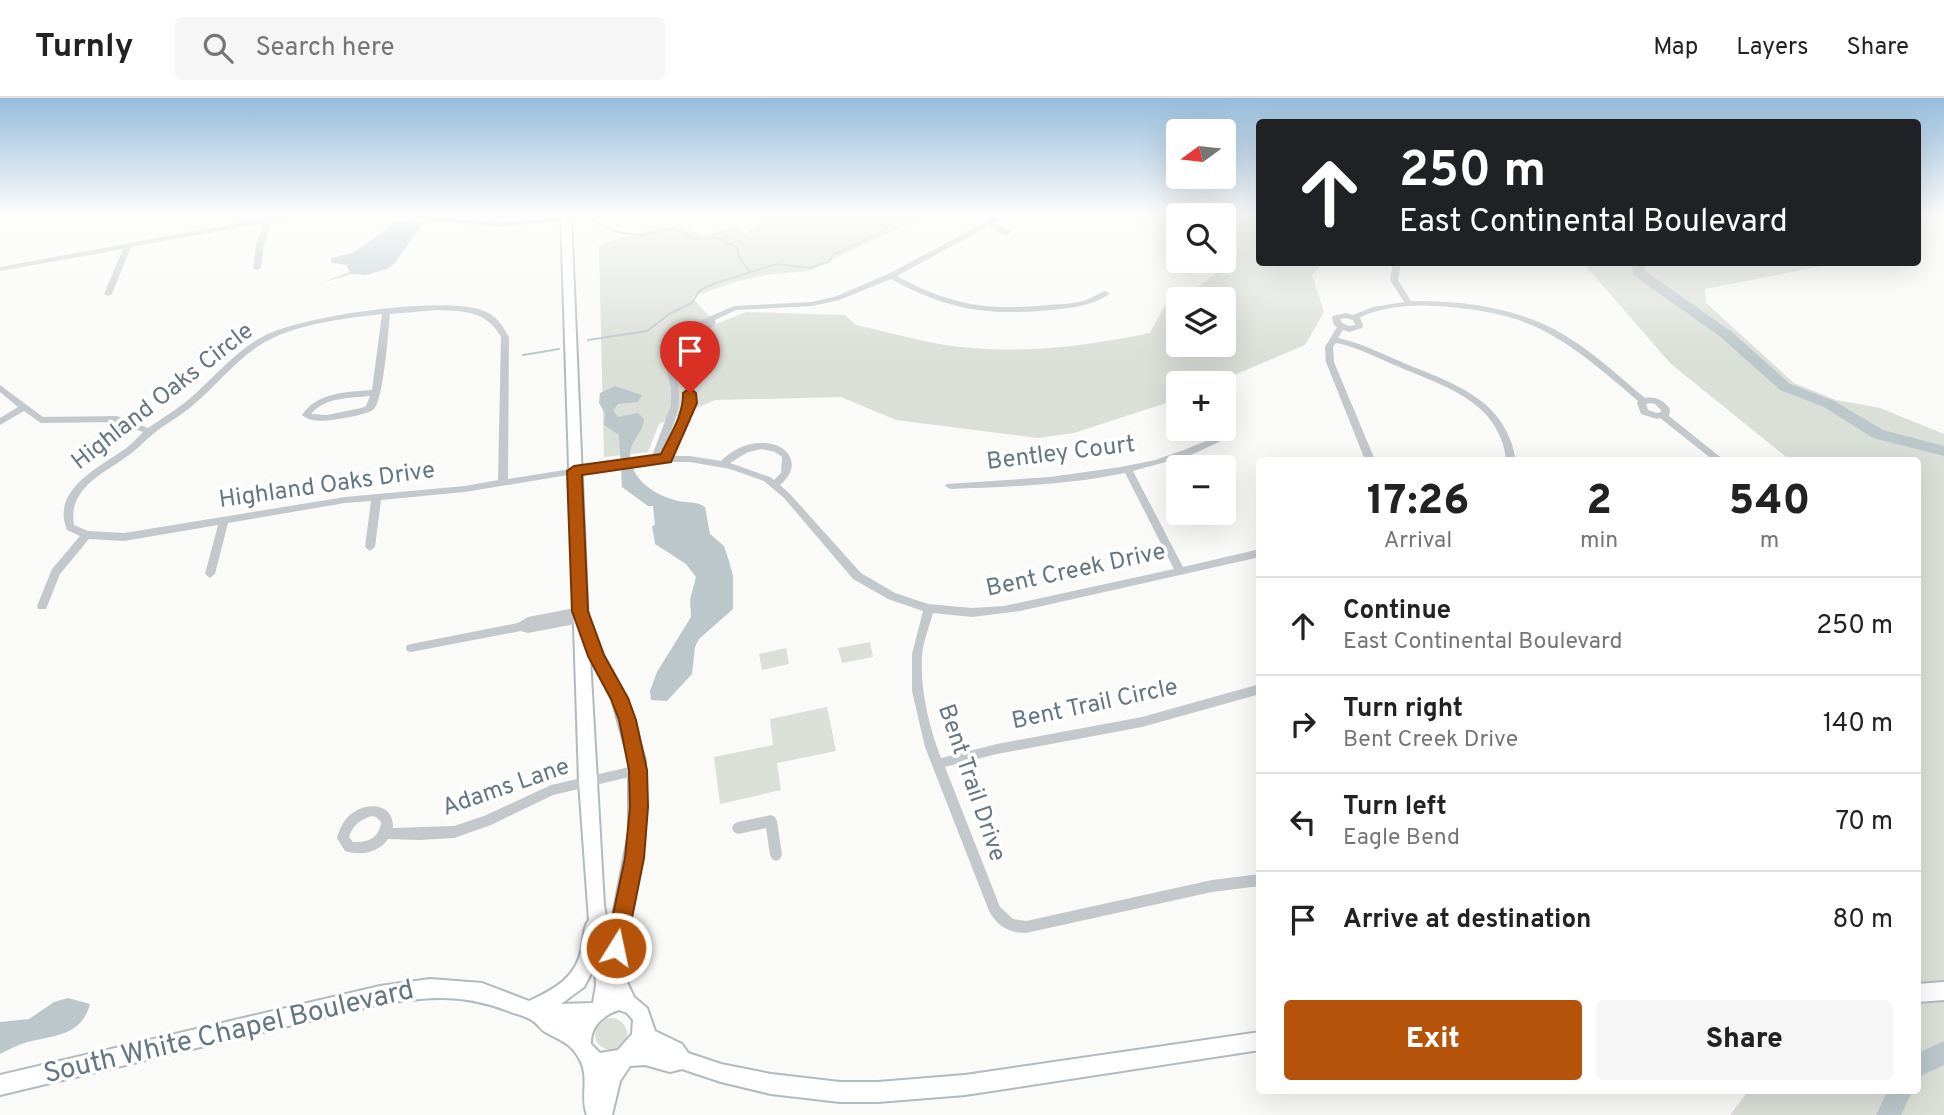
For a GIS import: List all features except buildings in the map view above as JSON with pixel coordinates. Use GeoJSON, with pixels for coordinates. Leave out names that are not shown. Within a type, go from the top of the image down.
{"type":"FeatureCollection","features":[{"type":"Feature","properties":{"kind":"main road"},"geometry":{"type":"LineString","coordinates":[[567,262],[587,782],[595,905],[603,948],[605,985],[598,1009],[583,1028],[586,1053],[595,1082],[593,1106],[597,1115]]}},
{"type":"Feature","properties":{"kind":"main road"},"geometry":{"type":"LineString","coordinates":[[580,615],[596,656],[619,698],[627,720],[638,770],[636,846],[616,948],[617,981],[626,1003]]}},
{"type":"Feature","properties":{"kind":"main road"},"geometry":{"type":"LineString","coordinates":[[535,1012],[584,976],[592,951],[595,905]]}},
{"type":"Feature","properties":{"kind":"main road","name":"South White Chapel Boulevard"},"geometry":{"type":"LineString","coordinates":[[0,1086],[380,995],[430,988],[482,992],[535,1012],[549,1024],[567,1031],[586,1053]]}},
{"type":"Feature","properties":{"kind":"main road"},"geometry":{"type":"LineString","coordinates":[[1921,993],[1944,991]]}},
{"type":"Feature","properties":{"kind":"main road"},"geometry":{"type":"LineString","coordinates":[[598,1009],[619,1001],[626,1003],[638,1011],[648,1037],[675,1051],[682,1060]]}},
{"type":"Feature","properties":{"kind":"main road","name":"South White Chapel Boulevard"},"geometry":{"type":"LineString","coordinates":[[535,1012],[578,1016],[598,1009]]}},
{"type":"Feature","properties":{"kind":"main road"},"geometry":{"type":"LineString","coordinates":[[602,1115],[612,1077],[639,1042],[643,1025]]}},
{"type":"Feature","properties":{"kind":"main road"},"geometry":{"type":"LineString","coordinates":[[586,1053],[606,1064],[645,1056],[670,1063],[682,1060],[721,1073],[771,1084],[840,1093],[965,1085],[1256,1042]]}},
{"type":"Feature","properties":{"kind":"street"},"geometry":{"type":"LineString","coordinates":[[0,269],[35,262]]}},
{"type":"Feature","properties":{"kind":"street"},"geometry":{"type":"LineString","coordinates":[[108,294],[121,262]]}},
{"type":"Feature","properties":{"kind":"street"},"geometry":{"type":"LineString","coordinates":[[257,268],[258,262]]}},
{"type":"Feature","properties":{"kind":"street"},"geometry":{"type":"LineString","coordinates":[[661,458],[674,413],[676,389],[670,366],[676,348],[688,331],[713,317],[743,306],[812,304],[839,298],[916,262]]}},
{"type":"Feature","properties":{"kind":"street"},"geometry":{"type":"LineString","coordinates":[[1396,266],[1394,280],[1408,302]]}},
{"type":"Feature","properties":{"kind":"street"},"geometry":{"type":"LineString","coordinates":[[891,276],[936,299],[994,310],[1031,310],[1091,302],[1105,293]]}},
{"type":"Feature","properties":{"kind":"street"},"geometry":{"type":"LineString","coordinates":[[1369,457],[1330,362],[1329,347],[1341,327],[1336,318],[1346,315],[1354,317],[1379,307],[1408,302],[1476,306],[1535,321],[1563,337],[1643,401],[1654,401],[1662,405],[1666,412],[1662,415],[1715,457]]}},
{"type":"Feature","properties":{"kind":"street","name":"Highland Oaks Circle"},"geometry":{"type":"LineString","coordinates":[[86,535],[70,527],[67,517],[69,502],[88,479],[128,452],[150,432],[189,404],[230,362],[270,336],[326,320],[407,309],[455,306],[480,312],[502,329],[506,348],[503,483]]}},
{"type":"Feature","properties":{"kind":"street"},"geometry":{"type":"LineString","coordinates":[[376,393],[323,401],[313,405],[306,415],[316,420],[370,408],[376,393],[386,313]]}},
{"type":"Feature","properties":{"kind":"street"},"geometry":{"type":"LineString","coordinates":[[661,458],[690,403],[687,381],[682,369],[685,352],[698,333],[711,324],[713,317]]}},
{"type":"Feature","properties":{"kind":"street"},"geometry":{"type":"LineString","coordinates":[[1333,340],[1378,354],[1476,398],[1499,423],[1509,444],[1511,457]]}},
{"type":"Feature","properties":{"kind":"street"},"geometry":{"type":"LineString","coordinates":[[0,388],[22,408],[41,420],[117,419],[150,432]]}},
{"type":"Feature","properties":{"kind":"street"},"geometry":{"type":"LineString","coordinates":[[0,422],[22,408]]}},
{"type":"Feature","properties":{"kind":"street","name":"Bentley Court"},"geometry":{"type":"LineString","coordinates":[[950,486],[1058,480],[1168,460],[1214,441]]}},
{"type":"Feature","properties":{"kind":"street"},"geometry":{"type":"LineString","coordinates":[[723,464],[740,449],[775,448],[786,456],[789,468],[784,478],[774,485]]}},
{"type":"Feature","properties":{"kind":"street","name":"Bent Creek Drive"},"geometry":{"type":"LineString","coordinates":[[574,471],[661,458],[723,464],[749,471],[774,485],[857,576],[903,601],[959,612],[1016,607],[1256,554]]}},
{"type":"Feature","properties":{"kind":"street"},"geometry":{"type":"LineString","coordinates":[[1127,468],[1180,571]]}},
{"type":"Feature","properties":{"kind":"street","name":"Highland Oaks Drive"},"geometry":{"type":"LineString","coordinates":[[86,535],[124,537],[377,496],[503,483],[574,471]]}},
{"type":"Feature","properties":{"kind":"street"},"geometry":{"type":"LineString","coordinates":[[370,547],[377,496]]}},
{"type":"Feature","properties":{"kind":"street"},"geometry":{"type":"LineString","coordinates":[[210,575],[224,521]]}},
{"type":"Feature","properties":{"kind":"street"},"geometry":{"type":"LineString","coordinates":[[42,606],[56,572],[86,535]]}},
{"type":"Feature","properties":{"kind":"street","name":"Bent Trail Drive"},"geometry":{"type":"LineString","coordinates":[[929,608],[920,634],[916,671],[929,736],[995,911],[1007,924],[1026,927],[1212,886],[1256,880]]}},
{"type":"Feature","properties":{"kind":"street"},"geometry":{"type":"LineString","coordinates":[[411,648],[521,627],[528,629],[580,615]]}},
{"type":"Feature","properties":{"kind":"street","name":"Bent Trail Circle"},"geometry":{"type":"LineString","coordinates":[[938,764],[997,748],[1142,722],[1256,690]]}},
{"type":"Feature","properties":{"kind":"street","name":"Adams Lane"},"geometry":{"type":"LineString","coordinates":[[386,833],[454,832],[487,821],[551,790],[638,770]]}},
{"type":"Feature","properties":{"kind":"street"},"geometry":{"type":"LineString","coordinates":[[738,828],[771,821],[776,855]]}},
{"type":"Feature","properties":{"kind":"shaded area"},"geometry":{"type":"Polygon","coordinates":[[[395,262],[387,269],[366,275],[351,274],[321,283],[350,272],[346,265],[331,263],[395,262]]]}},
{"type":"Feature","properties":{"kind":"shaded area"},"geometry":{"type":"Polygon","coordinates":[[[599,262],[827,262],[809,271],[766,275],[735,282],[692,297],[716,324],[746,312],[845,315],[856,325],[958,347],[1062,347],[1150,333],[1166,304],[1166,357],[1236,357],[1236,287],[1197,287],[1218,273],[1236,273],[1236,262],[1256,262],[1256,266],[1320,266],[1312,275],[1324,312],[1305,345],[1236,374],[1236,371],[1166,371],[1166,403],[1074,433],[1038,438],[896,420],[841,397],[715,400],[659,424],[648,452],[604,457],[599,262]]]}},
{"type":"Feature","properties":{"kind":"shaded area"},"geometry":{"type":"Polygon","coordinates":[[[1586,266],[1822,266],[1705,289],[1706,303],[1794,383],[1836,400],[1880,408],[1944,434],[1944,1115],[1730,1115],[1746,1094],[1921,1094],[1921,457],[1786,457],[1671,364],[1586,266]]]}},
{"type":"Feature","properties":{"kind":"shaded area"},"geometry":{"type":"Polygon","coordinates":[[[615,386],[642,395],[638,402],[618,404],[613,410],[618,417],[638,413],[644,419],[630,454],[631,463],[639,479],[661,495],[705,507],[710,534],[724,546],[733,576],[733,609],[699,639],[695,647],[692,674],[667,701],[651,700],[650,691],[657,672],[691,617],[690,600],[696,577],[686,564],[655,544],[653,506],[648,506],[622,487],[619,435],[604,425],[605,413],[599,403],[600,393],[615,386]]]}},
{"type":"Feature","properties":{"kind":"shaded area"},"geometry":{"type":"Polygon","coordinates":[[[870,642],[873,657],[842,663],[838,648],[870,642]]]}},
{"type":"Feature","properties":{"kind":"shaded area"},"geometry":{"type":"Polygon","coordinates":[[[786,648],[789,664],[762,670],[759,654],[786,648]]]}},
{"type":"Feature","properties":{"kind":"shaded area"},"geometry":{"type":"Polygon","coordinates":[[[827,707],[836,751],[777,763],[781,790],[720,804],[714,757],[773,745],[770,719],[827,707]]]}},
{"type":"Feature","properties":{"kind":"shaded area"},"geometry":{"type":"Polygon","coordinates":[[[68,998],[90,1004],[81,1022],[75,1027],[60,1035],[24,1043],[0,1054],[0,1022],[29,1019],[54,1002],[68,998]]]}},
{"type":"Feature","properties":{"kind":"shaded area"},"geometry":{"type":"Polygon","coordinates":[[[611,1018],[622,1023],[627,1034],[622,1045],[611,1050],[600,1045],[595,1034],[600,1023],[611,1018]]]}},
{"type":"Feature","properties":{"kind":"waterway"},"geometry":{"type":"LineString","coordinates":[[743,262],[750,271]]}},
{"type":"Feature","properties":{"kind":"waterway"},"geometry":{"type":"LineString","coordinates":[[588,340],[647,331],[671,313],[692,303],[699,291],[716,283],[777,264],[809,268],[827,262]]}},
{"type":"Feature","properties":{"kind":"waterway"},"geometry":{"type":"LineString","coordinates":[[1638,266],[1638,272],[1727,335],[1785,387],[1829,404],[1878,434],[1944,451]]}},
{"type":"Feature","properties":{"kind":"waterway"},"geometry":{"type":"LineString","coordinates":[[523,355],[559,349]]}},
{"type":"Feature","properties":{"kind":"waterway"},"geometry":{"type":"LineString","coordinates":[[1921,1064],[1944,1053]]}},
{"type":"Feature","properties":{"kind":"waterway"},"geometry":{"type":"LineString","coordinates":[[1888,1115],[1899,1094]]}},
{"type":"Feature","properties":{"kind":"route"},"geometry":{"type":"LineString","coordinates":[[616,948],[634,858],[639,807],[638,770],[633,740],[619,698],[596,656],[580,611],[574,471],[666,458],[686,415],[690,393]]}}]}
